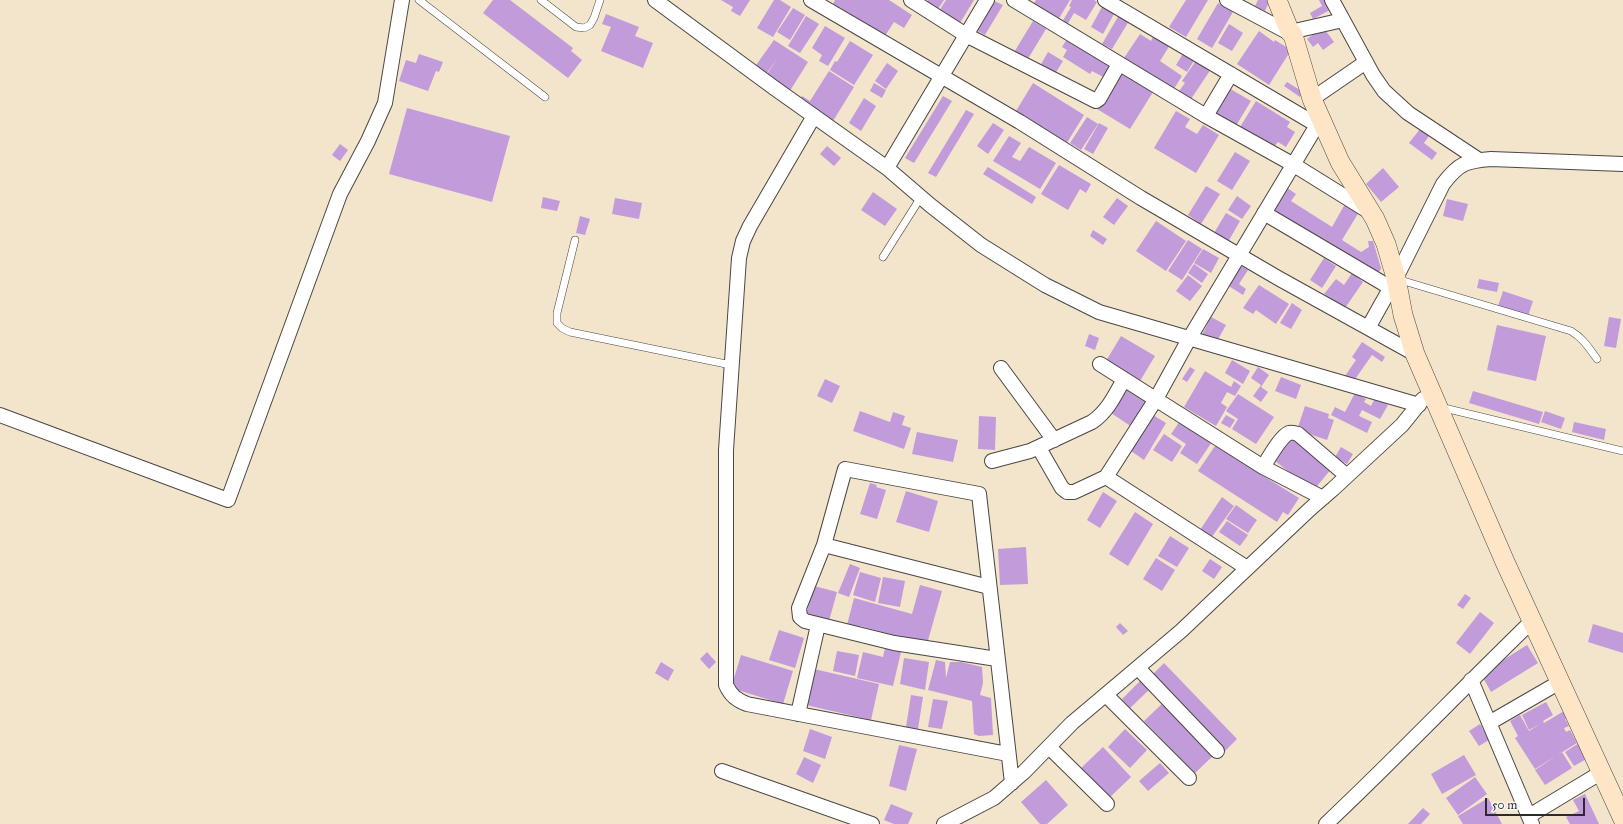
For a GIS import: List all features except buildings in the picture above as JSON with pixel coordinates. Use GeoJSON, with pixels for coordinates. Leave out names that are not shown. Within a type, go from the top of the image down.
{"type":"FeatureCollection","features":[{"type":"Feature","properties":{"kind":"main road"},"geometry":{"type":"LineString","coordinates":[[1277,0],[1291,33],[1321,125],[1340,162],[1370,212],[1386,244],[1394,283],[1428,400],[1532,621],[1623,820]]}},
{"type":"Feature","properties":{"kind":"street"},"geometry":{"type":"LineString","coordinates":[[0,415],[228,500],[340,194],[368,141],[385,103],[402,0]]}},
{"type":"Feature","properties":{"kind":"street"},"geometry":{"type":"LineString","coordinates":[[656,0],[887,168],[981,245],[1045,286],[1100,312],[1190,339],[1428,400]]}},
{"type":"Feature","properties":{"kind":"street"},"geometry":{"type":"LineString","coordinates":[[811,0],[1020,122],[1140,198],[1239,256],[1415,354]]}},
{"type":"Feature","properties":{"kind":"street"},"geometry":{"type":"LineString","coordinates":[[911,0],[966,35],[1096,101],[1119,64]]}},
{"type":"Feature","properties":{"kind":"street"},"geometry":{"type":"LineString","coordinates":[[887,168],[987,0]]}},
{"type":"Feature","properties":{"kind":"street"},"geometry":{"type":"LineString","coordinates":[[1014,0],[1206,116],[1294,165],[1370,212]]}},
{"type":"Feature","properties":{"kind":"street"},"geometry":{"type":"LineString","coordinates":[[1038,448],[1062,488],[1067,492],[1074,492],[1106,477],[1156,399],[1264,213],[1321,125],[1105,0]]}},
{"type":"Feature","properties":{"kind":"street"},"geometry":{"type":"LineString","coordinates":[[1227,0],[1291,33],[1343,20]]}},
{"type":"Feature","properties":{"kind":"street"},"geometry":{"type":"LineString","coordinates":[[1332,0],[1366,62],[1384,91],[1397,104],[1479,160]]}},
{"type":"Feature","properties":{"kind":"street"},"geometry":{"type":"LineString","coordinates":[[1312,100],[1366,62]]}},
{"type":"Feature","properties":{"kind":"street"},"geometry":{"type":"LineString","coordinates":[[1206,116],[1231,74]]}},
{"type":"Feature","properties":{"kind":"street"},"geometry":{"type":"LineString","coordinates":[[814,116],[750,226],[739,258],[726,450],[726,685],[730,694],[737,700],[747,704],[1008,754]]}},
{"type":"Feature","properties":{"kind":"street"},"geometry":{"type":"LineString","coordinates":[[1368,328],[1394,283],[1443,184],[1461,164],[1479,160],[1564,161],[1623,164]]}},
{"type":"Feature","properties":{"kind":"street"},"geometry":{"type":"LineString","coordinates":[[1264,213],[1394,283]]}},
{"type":"Feature","properties":{"kind":"street"},"geometry":{"type":"LineString","coordinates":[[1100,364],[1263,467],[1322,498]]}},
{"type":"Feature","properties":{"kind":"street"},"geometry":{"type":"LineString","coordinates":[[1002,368],[1054,440]]}},
{"type":"Feature","properties":{"kind":"street"},"geometry":{"type":"LineString","coordinates":[[992,461],[1030,452],[1101,416],[1124,379]]}},
{"type":"Feature","properties":{"kind":"street"},"geometry":{"type":"LineString","coordinates":[[944,824],[994,798],[1012,783],[1072,723],[1182,631],[1247,568],[1322,498],[1348,476],[1428,400]]}},
{"type":"Feature","properties":{"kind":"street"},"geometry":{"type":"LineString","coordinates":[[1263,467],[1283,438],[1288,433],[1294,432],[1348,476]]}},
{"type":"Feature","properties":{"kind":"street"},"geometry":{"type":"LineString","coordinates":[[997,659],[894,643],[805,622],[800,617],[800,608],[824,545],[845,469],[979,494],[1012,783]]}},
{"type":"Feature","properties":{"kind":"street"},"geometry":{"type":"LineString","coordinates":[[1106,477],[1247,568]]}},
{"type":"Feature","properties":{"kind":"street"},"geometry":{"type":"LineString","coordinates":[[824,545],[989,587]]}},
{"type":"Feature","properties":{"kind":"street"},"geometry":{"type":"LineString","coordinates":[[1326,824],[1363,790],[1471,680],[1532,621]]}},
{"type":"Feature","properties":{"kind":"street"},"geometry":{"type":"LineString","coordinates":[[798,714],[818,625]]}},
{"type":"Feature","properties":{"kind":"street"},"geometry":{"type":"LineString","coordinates":[[1138,668],[1217,751]]}},
{"type":"Feature","properties":{"kind":"street"},"geometry":{"type":"LineString","coordinates":[[1471,680],[1531,820],[1602,772]]}},
{"type":"Feature","properties":{"kind":"street"},"geometry":{"type":"LineString","coordinates":[[1489,723],[1560,682]]}},
{"type":"Feature","properties":{"kind":"street"},"geometry":{"type":"LineString","coordinates":[[1106,695],[1189,778]]}},
{"type":"Feature","properties":{"kind":"street"},"geometry":{"type":"LineString","coordinates":[[1049,747],[1107,804]]}},
{"type":"Feature","properties":{"kind":"street"},"geometry":{"type":"LineString","coordinates":[[722,771],[851,821],[872,824]]}},
{"type":"Feature","properties":{"kind":"lane"},"geometry":{"type":"LineString","coordinates":[[419,0],[545,97]]}},
{"type":"Feature","properties":{"kind":"lane"},"geometry":{"type":"LineString","coordinates":[[541,0],[576,27],[584,28],[590,24],[594,18],[600,0]]}},
{"type":"Feature","properties":{"kind":"lane"},"geometry":{"type":"LineString","coordinates":[[883,257],[921,197]]}},
{"type":"Feature","properties":{"kind":"lane"},"geometry":{"type":"LineString","coordinates":[[575,240],[557,313],[557,323],[562,328],[570,332],[731,365]]}},
{"type":"Feature","properties":{"kind":"lane"},"geometry":{"type":"LineString","coordinates":[[1394,283],[1571,331],[1578,335],[1597,359]]}},
{"type":"Feature","properties":{"kind":"lane"},"geometry":{"type":"LineString","coordinates":[[1428,400],[1623,451]]}}]}
